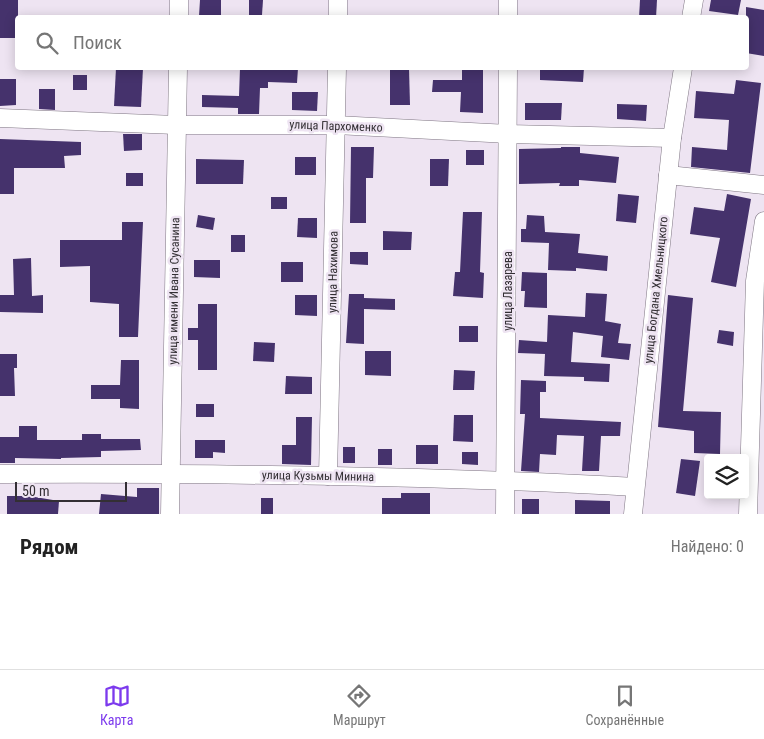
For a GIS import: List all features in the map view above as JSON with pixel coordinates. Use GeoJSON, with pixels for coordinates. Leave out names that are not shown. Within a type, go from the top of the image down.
{"type":"FeatureCollection","features":[{"type":"Feature","properties":{"kind":"street"},"geometry":{"type":"LineString","coordinates":[[179,0],[179,15]]}},
{"type":"Feature","properties":{"kind":"street"},"geometry":{"type":"LineString","coordinates":[[338,0],[338,15]]}},
{"type":"Feature","properties":{"kind":"street"},"geometry":{"type":"LineString","coordinates":[[508,0],[508,15]]}},
{"type":"Feature","properties":{"kind":"street"},"geometry":{"type":"LineString","coordinates":[[692,15],[694,0]]}},
{"type":"Feature","properties":{"kind":"street","name":"улица имени Ивана Сусанина"},"geometry":{"type":"LineString","coordinates":[[170,514],[178,70]]}},
{"type":"Feature","properties":{"kind":"street","name":"улица Нахимова"},"geometry":{"type":"LineString","coordinates":[[328,476],[337,70]]}},
{"type":"Feature","properties":{"kind":"street","name":"улица Лазарева"},"geometry":{"type":"LineString","coordinates":[[505,514],[508,70]]}},
{"type":"Feature","properties":{"kind":"street","name":"улица Богдана Хмельницкого"},"geometry":{"type":"LineString","coordinates":[[633,514],[672,138],[683,70]]}},
{"type":"Feature","properties":{"kind":"street","name":"улица Пархоменко"},"geometry":{"type":"LineString","coordinates":[[0,118],[176,125],[336,125],[509,134],[672,138]]}},
{"type":"Feature","properties":{"kind":"street"},"geometry":{"type":"LineString","coordinates":[[668,176],[764,185]]}},
{"type":"Feature","properties":{"kind":"street"},"geometry":{"type":"LineString","coordinates":[[748,514],[755,281],[764,222]]}},
{"type":"Feature","properties":{"kind":"street","name":"улица Кузьмы Минина"},"geometry":{"type":"LineString","coordinates":[[0,474],[171,473],[328,476],[506,480],[635,487]]}},
{"type":"Feature","properties":{"kind":"building"},"geometry":{"type":"Polygon","coordinates":[[[0,0],[18,0],[18,15],[15,15],[15,38],[0,38],[0,0]]]}},
{"type":"Feature","properties":{"kind":"building"},"geometry":{"type":"Polygon","coordinates":[[[200,0],[221,0],[221,15],[199,15],[200,0]]]}},
{"type":"Feature","properties":{"kind":"building"},"geometry":{"type":"Polygon","coordinates":[[[249,0],[263,0],[262,15],[249,15],[249,0]]]}},
{"type":"Feature","properties":{"kind":"building"},"geometry":{"type":"Polygon","coordinates":[[[640,0],[657,0],[656,15],[639,15],[640,0]]]}},
{"type":"Feature","properties":{"kind":"building"},"geometry":{"type":"Polygon","coordinates":[[[711,0],[741,0],[738,15],[709,11],[711,0]]]}},
{"type":"Feature","properties":{"kind":"building"},"geometry":{"type":"Polygon","coordinates":[[[746,7],[764,10],[764,56],[749,54],[749,15],[746,15],[746,7]]]}},
{"type":"Feature","properties":{"kind":"building"},"geometry":{"type":"Polygon","coordinates":[[[116,70],[143,70],[141,107],[114,106],[116,70]]]}},
{"type":"Feature","properties":{"kind":"building"},"geometry":{"type":"Polygon","coordinates":[[[240,70],[298,70],[297,83],[268,82],[268,88],[260,88],[259,114],[238,114],[238,108],[202,107],[202,95],[239,96],[240,70]]]}},
{"type":"Feature","properties":{"kind":"building"},"geometry":{"type":"Polygon","coordinates":[[[390,70],[409,70],[410,105],[390,105],[390,70]]]}},
{"type":"Feature","properties":{"kind":"building"},"geometry":{"type":"Polygon","coordinates":[[[462,70],[483,70],[483,113],[460,112],[461,92],[432,92],[433,80],[462,80],[462,70]]]}},
{"type":"Feature","properties":{"kind":"building"},"geometry":{"type":"Polygon","coordinates":[[[540,70],[584,70],[583,82],[540,80],[540,70]]]}},
{"type":"Feature","properties":{"kind":"building"},"geometry":{"type":"Polygon","coordinates":[[[73,75],[87,75],[87,90],[73,90],[73,75]]]}},
{"type":"Feature","properties":{"kind":"building"},"geometry":{"type":"Polygon","coordinates":[[[0,79],[16,79],[16,105],[0,106],[0,79]]]}},
{"type":"Feature","properties":{"kind":"building"},"geometry":{"type":"Polygon","coordinates":[[[736,80],[761,83],[750,173],[691,167],[692,147],[727,150],[729,120],[694,118],[696,91],[734,94],[736,80]]]}},
{"type":"Feature","properties":{"kind":"building"},"geometry":{"type":"Polygon","coordinates":[[[39,89],[55,89],[55,110],[39,109],[39,89]]]}},
{"type":"Feature","properties":{"kind":"building"},"geometry":{"type":"Polygon","coordinates":[[[292,92],[318,92],[317,111],[292,110],[292,92]]]}},
{"type":"Feature","properties":{"kind":"building"},"geometry":{"type":"Polygon","coordinates":[[[525,103],[562,103],[561,120],[525,120],[525,103]]]}},
{"type":"Feature","properties":{"kind":"building"},"geometry":{"type":"Polygon","coordinates":[[[617,104],[647,105],[646,121],[617,119],[617,104]]]}},
{"type":"Feature","properties":{"kind":"building"},"geometry":{"type":"Polygon","coordinates":[[[123,134],[142,134],[142,150],[124,151],[123,134]]]}},
{"type":"Feature","properties":{"kind":"building"},"geometry":{"type":"Polygon","coordinates":[[[0,139],[81,142],[81,155],[64,156],[65,168],[14,168],[14,194],[0,194],[0,139]]]}},
{"type":"Feature","properties":{"kind":"building"},"geometry":{"type":"Polygon","coordinates":[[[351,147],[374,147],[373,178],[366,178],[366,223],[350,223],[351,147]]]}},
{"type":"Feature","properties":{"kind":"building"},"geometry":{"type":"Polygon","coordinates":[[[580,147],[580,153],[619,157],[616,183],[579,180],[579,186],[559,186],[560,183],[519,184],[519,149],[580,147]]]}},
{"type":"Feature","properties":{"kind":"building"},"geometry":{"type":"Polygon","coordinates":[[[466,150],[484,150],[484,165],[466,165],[466,150]]]}},
{"type":"Feature","properties":{"kind":"building"},"geometry":{"type":"Polygon","coordinates":[[[295,157],[316,157],[316,175],[295,175],[295,157]]]}},
{"type":"Feature","properties":{"kind":"building"},"geometry":{"type":"Polygon","coordinates":[[[196,159],[244,160],[243,184],[196,184],[196,159]]]}},
{"type":"Feature","properties":{"kind":"building"},"geometry":{"type":"Polygon","coordinates":[[[430,159],[449,159],[448,186],[430,186],[430,159]]]}},
{"type":"Feature","properties":{"kind":"building"},"geometry":{"type":"Polygon","coordinates":[[[126,173],[143,173],[143,186],[126,186],[126,173]]]}},
{"type":"Feature","properties":{"kind":"building"},"geometry":{"type":"Polygon","coordinates":[[[618,194],[639,196],[636,223],[616,221],[618,194]]]}},
{"type":"Feature","properties":{"kind":"building"},"geometry":{"type":"Polygon","coordinates":[[[727,194],[751,199],[736,287],[711,282],[720,238],[690,234],[694,207],[724,211],[727,194]]]}},
{"type":"Feature","properties":{"kind":"building"},"geometry":{"type":"Polygon","coordinates":[[[271,197],[287,197],[287,209],[271,209],[271,197]]]}},
{"type":"Feature","properties":{"kind":"building"},"geometry":{"type":"Polygon","coordinates":[[[463,212],[482,212],[480,272],[484,273],[483,298],[453,296],[455,272],[460,272],[463,212]]]}},
{"type":"Feature","properties":{"kind":"building"},"geometry":{"type":"Polygon","coordinates":[[[198,215],[215,218],[213,230],[196,227],[198,215]]]}},
{"type":"Feature","properties":{"kind":"building"},"geometry":{"type":"Polygon","coordinates":[[[527,215],[544,216],[545,232],[580,234],[578,253],[608,256],[607,271],[576,268],[576,271],[548,270],[549,243],[521,242],[521,229],[526,229],[527,215]]]}},
{"type":"Feature","properties":{"kind":"building"},"geometry":{"type":"Polygon","coordinates":[[[298,218],[317,218],[317,238],[297,237],[298,218]]]}},
{"type":"Feature","properties":{"kind":"building"},"geometry":{"type":"Polygon","coordinates":[[[122,222],[143,222],[138,337],[119,337],[119,304],[90,302],[90,266],[60,267],[60,240],[122,240],[122,222]]]}},
{"type":"Feature","properties":{"kind":"building"},"geometry":{"type":"Polygon","coordinates":[[[383,231],[412,232],[411,250],[383,250],[383,231]]]}},
{"type":"Feature","properties":{"kind":"building"},"geometry":{"type":"Polygon","coordinates":[[[231,235],[245,235],[245,252],[231,252],[231,235]]]}},
{"type":"Feature","properties":{"kind":"building"},"geometry":{"type":"Polygon","coordinates":[[[350,252],[368,252],[368,265],[350,264],[350,252]]]}},
{"type":"Feature","properties":{"kind":"building"},"geometry":{"type":"Polygon","coordinates":[[[31,258],[32,296],[43,295],[43,313],[0,312],[0,295],[14,295],[13,259],[31,258]]]}},
{"type":"Feature","properties":{"kind":"building"},"geometry":{"type":"Polygon","coordinates":[[[194,260],[220,260],[220,278],[194,277],[194,260]]]}},
{"type":"Feature","properties":{"kind":"building"},"geometry":{"type":"Polygon","coordinates":[[[281,262],[303,262],[303,282],[281,282],[281,262]]]}},
{"type":"Feature","properties":{"kind":"building"},"geometry":{"type":"Polygon","coordinates":[[[522,272],[547,273],[547,308],[524,307],[525,291],[521,291],[522,272]]]}},
{"type":"Feature","properties":{"kind":"building"},"geometry":{"type":"Polygon","coordinates":[[[586,293],[607,294],[605,321],[621,324],[618,343],[631,344],[629,360],[601,357],[603,336],[573,332],[571,362],[610,364],[609,382],[584,381],[584,377],[544,376],[545,354],[518,353],[519,340],[547,342],[548,315],[585,317],[586,293]]]}},
{"type":"Feature","properties":{"kind":"building"},"geometry":{"type":"Polygon","coordinates":[[[349,294],[364,294],[364,298],[395,299],[395,310],[364,309],[364,344],[346,343],[349,294]]]}},
{"type":"Feature","properties":{"kind":"building"},"geometry":{"type":"Polygon","coordinates":[[[295,295],[317,295],[317,316],[295,315],[295,295]]]}},
{"type":"Feature","properties":{"kind":"building"},"geometry":{"type":"Polygon","coordinates":[[[668,295],[693,298],[683,411],[721,412],[720,454],[694,453],[694,431],[658,427],[668,295]]]}},
{"type":"Feature","properties":{"kind":"building"},"geometry":{"type":"Polygon","coordinates":[[[198,304],[217,304],[217,370],[198,370],[198,340],[188,340],[188,328],[198,328],[198,304]]]}},
{"type":"Feature","properties":{"kind":"building"},"geometry":{"type":"Polygon","coordinates":[[[459,326],[478,326],[478,342],[459,342],[459,326]]]}},
{"type":"Feature","properties":{"kind":"building"},"geometry":{"type":"Polygon","coordinates":[[[719,330],[734,332],[733,346],[717,343],[719,330]]]}},
{"type":"Feature","properties":{"kind":"building"},"geometry":{"type":"Polygon","coordinates":[[[254,342],[275,343],[274,362],[253,361],[254,342]]]}},
{"type":"Feature","properties":{"kind":"building"},"geometry":{"type":"Polygon","coordinates":[[[365,351],[391,351],[391,376],[365,375],[365,351]]]}},
{"type":"Feature","properties":{"kind":"building"},"geometry":{"type":"Polygon","coordinates":[[[0,354],[17,354],[17,368],[14,368],[15,396],[0,396],[0,354]]]}},
{"type":"Feature","properties":{"kind":"building"},"geometry":{"type":"Polygon","coordinates":[[[121,360],[139,360],[139,409],[120,408],[120,399],[91,399],[91,385],[120,385],[121,360]]]}},
{"type":"Feature","properties":{"kind":"building"},"geometry":{"type":"Polygon","coordinates":[[[454,370],[475,371],[474,390],[453,390],[454,370]]]}},
{"type":"Feature","properties":{"kind":"building"},"geometry":{"type":"Polygon","coordinates":[[[286,376],[312,377],[312,394],[285,394],[286,376]]]}},
{"type":"Feature","properties":{"kind":"building"},"geometry":{"type":"Polygon","coordinates":[[[521,380],[546,381],[546,392],[540,392],[540,418],[621,422],[620,436],[601,436],[599,471],[582,471],[584,436],[557,435],[556,455],[540,454],[539,472],[521,471],[525,414],[520,414],[521,380]]]}},
{"type":"Feature","properties":{"kind":"building"},"geometry":{"type":"Polygon","coordinates":[[[196,404],[214,404],[214,417],[196,417],[196,404]]]}},
{"type":"Feature","properties":{"kind":"building"},"geometry":{"type":"Polygon","coordinates":[[[454,415],[473,415],[473,442],[453,441],[454,415]]]}},
{"type":"Feature","properties":{"kind":"building"},"geometry":{"type":"Polygon","coordinates":[[[296,417],[312,417],[311,465],[282,464],[282,445],[296,445],[296,417]]]}},
{"type":"Feature","properties":{"kind":"building"},"geometry":{"type":"Polygon","coordinates":[[[19,426],[37,426],[37,440],[82,440],[82,434],[101,434],[101,439],[140,439],[141,450],[101,451],[101,457],[61,459],[15,458],[15,463],[0,463],[0,437],[19,437],[19,426]]]}},
{"type":"Feature","properties":{"kind":"building"},"geometry":{"type":"Polygon","coordinates":[[[195,440],[225,440],[225,453],[213,452],[213,458],[195,458],[195,440]]]}},
{"type":"Feature","properties":{"kind":"building"},"geometry":{"type":"Polygon","coordinates":[[[416,445],[438,445],[438,464],[416,464],[416,445]]]}},
{"type":"Feature","properties":{"kind":"building"},"geometry":{"type":"Polygon","coordinates":[[[343,447],[355,447],[355,463],[343,463],[343,447]]]}},
{"type":"Feature","properties":{"kind":"building"},"geometry":{"type":"Polygon","coordinates":[[[378,449],[392,449],[392,465],[378,465],[378,449]]]}},
{"type":"Feature","properties":{"kind":"building"},"geometry":{"type":"Polygon","coordinates":[[[462,452],[478,452],[478,465],[462,464],[462,452]]]}},
{"type":"Feature","properties":{"kind":"building"},"geometry":{"type":"Polygon","coordinates":[[[681,459],[700,461],[695,496],[676,493],[681,459]]]}},
{"type":"Feature","properties":{"kind":"building"},"geometry":{"type":"Polygon","coordinates":[[[137,488],[159,488],[159,514],[99,514],[101,494],[137,497],[137,488]]]}},
{"type":"Feature","properties":{"kind":"building"},"geometry":{"type":"Polygon","coordinates":[[[401,493],[430,493],[430,514],[382,514],[382,498],[401,498],[401,493]]]}},
{"type":"Feature","properties":{"kind":"building"},"geometry":{"type":"Polygon","coordinates":[[[7,496],[29,496],[59,501],[58,514],[7,514],[7,496]]]}},
{"type":"Feature","properties":{"kind":"building"},"geometry":{"type":"Polygon","coordinates":[[[261,498],[273,498],[273,514],[261,514],[261,498]]]}},
{"type":"Feature","properties":{"kind":"building"},"geometry":{"type":"Polygon","coordinates":[[[522,499],[539,499],[539,514],[522,514],[522,499]]]}},
{"type":"Feature","properties":{"kind":"building"},"geometry":{"type":"Polygon","coordinates":[[[575,500],[610,501],[610,514],[575,514],[575,500]]]}}]}
